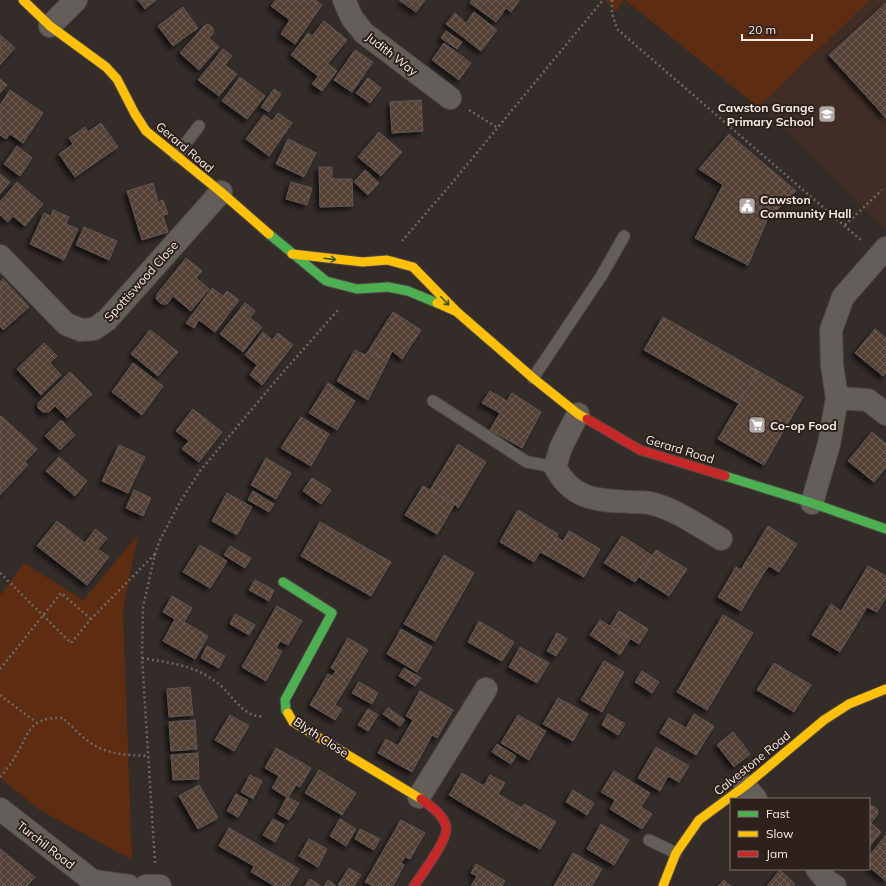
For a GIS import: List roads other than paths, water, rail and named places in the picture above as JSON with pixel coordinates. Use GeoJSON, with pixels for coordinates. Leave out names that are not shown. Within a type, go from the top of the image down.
{"type":"FeatureCollection","features":[{"type":"Feature","properties":{"kind":"street","name":"Gerard Road"},"geometry":{"type":"LineString","coordinates":[[23,0],[50,26],[106,67],[117,79],[135,114],[146,131],[326,281],[358,289],[388,287],[408,291],[457,312]]}},
{"type":"Feature","properties":{"kind":"street"},"geometry":{"type":"LineString","coordinates":[[50,26],[76,0]]}},
{"type":"Feature","properties":{"kind":"street","name":"Judith Way"},"geometry":{"type":"LineString","coordinates":[[344,0],[352,18],[364,33],[450,98]]}},
{"type":"Feature","properties":{"kind":"street","name":"Spottiswood Close"},"geometry":{"type":"LineString","coordinates":[[0,256],[66,324],[81,330],[94,329],[107,320],[221,192]]}},
{"type":"Feature","properties":{"kind":"street"},"geometry":{"type":"LineString","coordinates":[[812,503],[830,444],[837,398],[832,365],[831,330],[843,297],[882,252]]}},
{"type":"Feature","properties":{"kind":"street","name":"Gerard Road"},"geometry":{"type":"LineString","coordinates":[[292,254],[363,262],[387,260],[413,267],[457,312],[533,378],[578,414],[640,450],[704,468],[886,529]]}},
{"type":"Feature","properties":{"kind":"street"},"geometry":{"type":"LineString","coordinates":[[837,398],[868,400],[886,414]]}},
{"type":"Feature","properties":{"kind":"street"},"geometry":{"type":"LineString","coordinates":[[578,414],[561,448],[555,467],[561,478],[570,488],[587,497],[604,500],[649,503],[669,510],[722,539]]}},
{"type":"Feature","properties":{"kind":"street","name":"Blyth Close"},"geometry":{"type":"LineString","coordinates":[[283,582],[332,613],[285,700],[286,711],[294,722],[419,797],[440,815],[447,827],[445,839],[414,886]]}},
{"type":"Feature","properties":{"kind":"street"},"geometry":{"type":"LineString","coordinates":[[419,797],[486,689]]}},
{"type":"Feature","properties":{"kind":"street","name":"Calvestone Road"},"geometry":{"type":"LineString","coordinates":[[739,798],[750,792],[824,720],[849,704],[886,689]]}},
{"type":"Feature","properties":{"kind":"street","name":"Calvestone Road"},"geometry":{"type":"LineString","coordinates":[[663,886],[676,853],[699,820],[730,803]]}},
{"type":"Feature","properties":{"kind":"street","name":"Turchil Road"},"geometry":{"type":"LineString","coordinates":[[0,809],[97,883],[129,886]]}},
{"type":"Feature","properties":{"kind":"street"},"geometry":{"type":"LineString","coordinates":[[818,870],[827,881],[835,886]]}},
{"type":"Feature","properties":{"kind":"street"},"geometry":{"type":"LineString","coordinates":[[146,886],[160,886]]}},
{"type":"Feature","properties":{"kind":"lane"},"geometry":{"type":"LineString","coordinates":[[176,156],[199,126]]}},
{"type":"Feature","properties":{"kind":"lane"},"geometry":{"type":"LineString","coordinates":[[533,378],[602,275],[624,236]]}},
{"type":"Feature","properties":{"kind":"lane"},"geometry":{"type":"LineString","coordinates":[[432,401],[527,462],[555,467]]}},
{"type":"Feature","properties":{"kind":"lane"},"geometry":{"type":"LineString","coordinates":[[649,840],[676,853]]}},
{"type":"Feature","properties":{"kind":"place","name":"Cawston Grange Primary School"},"geometry":{"type":"Point","coordinates":[827,114]}},
{"type":"Feature","properties":{"kind":"place","name":"Cawston Community Hall"},"geometry":{"type":"Point","coordinates":[747,206]}},
{"type":"Feature","properties":{"kind":"place","name":"Co-op Food"},"geometry":{"type":"Point","coordinates":[757,425]}}]}
